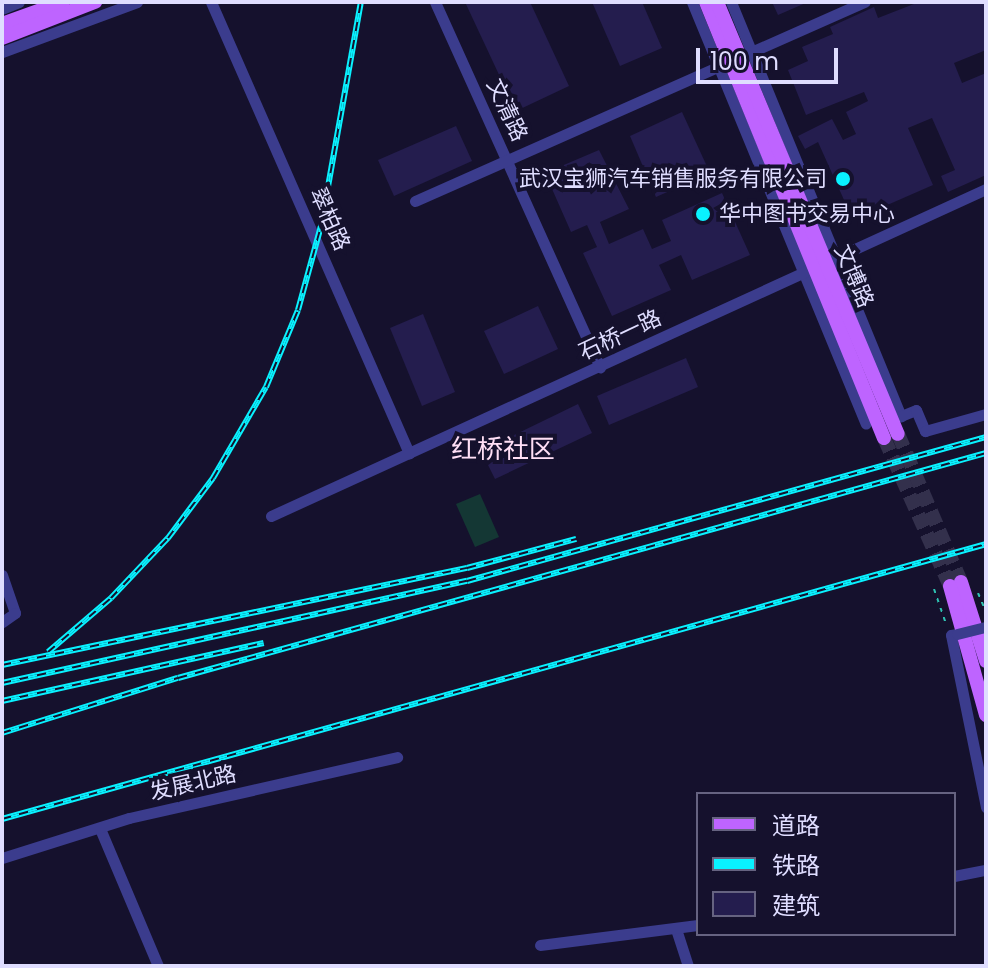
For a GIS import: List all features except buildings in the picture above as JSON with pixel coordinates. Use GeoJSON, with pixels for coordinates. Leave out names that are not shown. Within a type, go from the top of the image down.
{"type":"FeatureCollection","features":[{"type":"Feature","properties":{"kind":"main road"},"geometry":{"type":"LineString","coordinates":[[2,24],[63,2]]}},
{"type":"Feature","properties":{"kind":"main road"},"geometry":{"type":"LineString","coordinates":[[2,38],[95,2]]}},
{"type":"Feature","properties":{"kind":"main road","name":"文博路"},"geometry":{"type":"LineString","coordinates":[[706,2],[735,61],[891,436]]}},
{"type":"Feature","properties":{"kind":"main road","name":"文博路"},"geometry":{"type":"LineString","coordinates":[[717,2],[735,61]]}},
{"type":"Feature","properties":{"kind":"main road"},"geometry":{"type":"LineString","coordinates":[[986,661],[956,584],[986,715]]}},
{"type":"Feature","properties":{"kind":"street"},"geometry":{"type":"LineString","coordinates":[[2,9],[19,2]]}},
{"type":"Feature","properties":{"kind":"street"},"geometry":{"type":"LineString","coordinates":[[2,52],[137,2]]}},
{"type":"Feature","properties":{"kind":"street","name":"翠柏路"},"geometry":{"type":"LineString","coordinates":[[211,2],[409,453]]}},
{"type":"Feature","properties":{"kind":"street","name":"文清路"},"geometry":{"type":"LineString","coordinates":[[435,2],[600,367]]}},
{"type":"Feature","properties":{"kind":"street"},"geometry":{"type":"LineString","coordinates":[[692,2],[735,61],[819,263],[901,416],[916,410],[925,431],[986,414]]}},
{"type":"Feature","properties":{"kind":"street"},"geometry":{"type":"LineString","coordinates":[[731,2],[735,61]]}},
{"type":"Feature","properties":{"kind":"street"},"geometry":{"type":"LineString","coordinates":[[415,201],[865,2]]}},
{"type":"Feature","properties":{"kind":"street","name":"石桥一路"},"geometry":{"type":"LineString","coordinates":[[271,516],[986,189]]}},
{"type":"Feature","properties":{"kind":"street"},"geometry":{"type":"LineString","coordinates":[[819,263],[866,424]]}},
{"type":"Feature","properties":{"kind":"street"},"geometry":{"type":"LineString","coordinates":[[2,575],[15,613],[2,622]]}},
{"type":"Feature","properties":{"kind":"street"},"geometry":{"type":"LineString","coordinates":[[986,627],[954,634],[986,807]]}},
{"type":"Feature","properties":{"kind":"street","name":"发展北路"},"geometry":{"type":"LineString","coordinates":[[2,858],[101,831],[129,818],[397,757]]}},
{"type":"Feature","properties":{"kind":"street"},"geometry":{"type":"LineString","coordinates":[[101,831],[158,966]]}},
{"type":"Feature","properties":{"kind":"street"},"geometry":{"type":"LineString","coordinates":[[956,876],[986,870]]}},
{"type":"Feature","properties":{"kind":"street"},"geometry":{"type":"LineString","coordinates":[[540,945],[696,925]]}},
{"type":"Feature","properties":{"kind":"street"},"geometry":{"type":"LineString","coordinates":[[676,929],[688,966]]}},
{"type":"Feature","properties":{"kind":"path"},"geometry":{"type":"LineString","coordinates":[[934,589],[954,634]]}},
{"type":"Feature","properties":{"kind":"path"},"geometry":{"type":"LineString","coordinates":[[977,591],[986,612]]}},
{"type":"Feature","properties":{"kind":"green space"},"geometry":{"type":"Polygon","coordinates":[[[480,494],[499,537],[475,547],[456,504],[480,494]]]}},
{"type":"Feature","properties":{"kind":"tunnel"},"geometry":{"type":"LineString","coordinates":[[898,434],[961,582]]}},
{"type":"Feature","properties":{"kind":"tunnel"},"geometry":{"type":"LineString","coordinates":[[884,438],[950,586]]}},
{"type":"Feature","properties":{"kind":"railway"},"geometry":{"type":"LineString","coordinates":[[48,652],[111,598],[168,538],[213,478],[266,387],[298,310],[321,226],[361,2]]}},
{"type":"Feature","properties":{"kind":"railway"},"geometry":{"type":"LineString","coordinates":[[2,683],[467,581],[986,437]]}},
{"type":"Feature","properties":{"kind":"railway"},"geometry":{"type":"LineString","coordinates":[[2,733],[178,678],[986,453]]}},
{"type":"Feature","properties":{"kind":"railway"},"geometry":{"type":"LineString","coordinates":[[2,665],[467,568],[576,539]]}},
{"type":"Feature","properties":{"kind":"railway"},"geometry":{"type":"LineString","coordinates":[[2,819],[986,544]]}},
{"type":"Feature","properties":{"kind":"railway"},"geometry":{"type":"LineString","coordinates":[[2,701],[264,643]]}},
{"type":"Feature","properties":{"kind":"place","name":"武汉宝狮汽车销售服务有限公司"},"geometry":{"type":"Point","coordinates":[843,179]}},
{"type":"Feature","properties":{"kind":"place","name":"华中图书交易中心"},"geometry":{"type":"Point","coordinates":[703,214]}},
{"type":"Feature","properties":{"kind":"district","name":"红桥社区"},"geometry":{"type":"Point","coordinates":[503,450]}}]}
